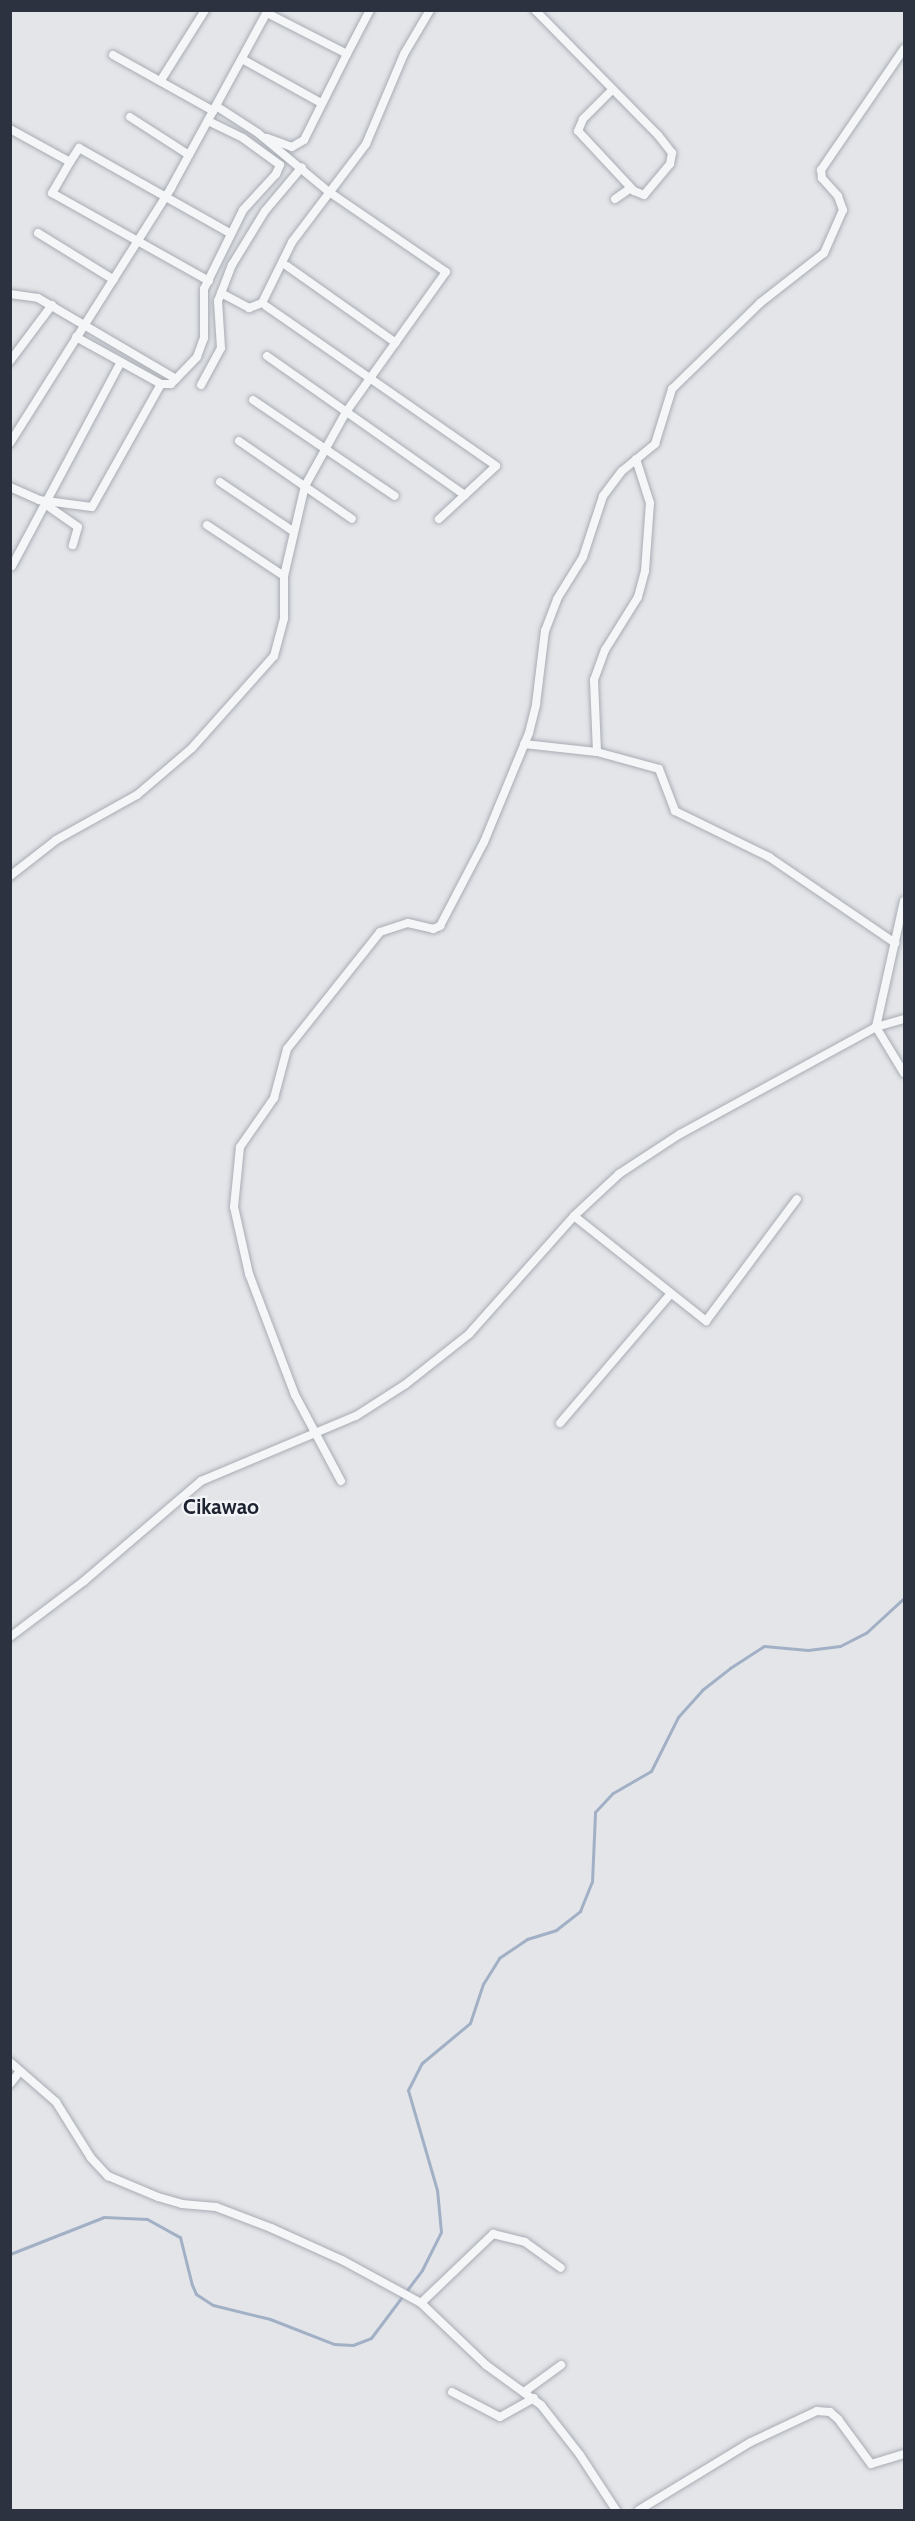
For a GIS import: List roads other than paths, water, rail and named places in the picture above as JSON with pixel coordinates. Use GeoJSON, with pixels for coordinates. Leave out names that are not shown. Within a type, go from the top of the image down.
{"type":"FeatureCollection","features":[{"type":"Feature","properties":{"kind":"street"},"geometry":{"type":"LineString","coordinates":[[160,80],[205,10]]}},
{"type":"Feature","properties":{"kind":"street"},"geometry":{"type":"LineString","coordinates":[[221,293],[249,308],[259,307],[292,242],[366,144],[404,54],[430,10]]}},
{"type":"Feature","properties":{"kind":"street"},"geometry":{"type":"LineString","coordinates":[[534,10],[612,90],[672,153],[670,164],[647,193],[639,195],[630,188],[578,131],[584,119],[612,90]]}},
{"type":"Feature","properties":{"kind":"street"},"geometry":{"type":"LineString","coordinates":[[262,136],[292,147],[298,145],[310,131],[321,103],[368,11]]}},
{"type":"Feature","properties":{"kind":"street"},"geometry":{"type":"LineString","coordinates":[[10,443],[165,198],[268,12],[347,54]]}},
{"type":"Feature","properties":{"kind":"street"},"geometry":{"type":"LineString","coordinates":[[342,1481],[295,1395],[249,1274],[234,1207],[240,1147],[274,1098],[287,1049],[380,932],[408,922],[433,929],[440,926],[484,842],[524,744],[537,704],[544,631],[557,599],[583,557],[603,496],[636,459],[655,444],[670,393],[676,385],[760,303],[824,253],[843,210],[838,196],[822,178],[821,170],[904,49]]}},
{"type":"Feature","properties":{"kind":"street"},"geometry":{"type":"LineString","coordinates":[[10,876],[56,840],[137,795],[192,748],[235,703],[274,656],[282,637],[284,576],[305,486],[346,412],[446,273],[328,192],[302,167],[262,136],[113,55]]}},
{"type":"Feature","properties":{"kind":"street"},"geometry":{"type":"LineString","coordinates":[[242,59],[321,103]]}},
{"type":"Feature","properties":{"kind":"street"},"geometry":{"type":"LineString","coordinates":[[130,117],[189,155]]}},
{"type":"Feature","properties":{"kind":"street"},"geometry":{"type":"LineString","coordinates":[[76,338],[161,384],[169,385],[176,380],[203,345],[201,300],[209,281],[230,233],[280,165],[243,138],[208,121]]}},
{"type":"Feature","properties":{"kind":"street"},"geometry":{"type":"LineString","coordinates":[[10,129],[70,162]]}},
{"type":"Feature","properties":{"kind":"street"},"geometry":{"type":"LineString","coordinates":[[209,281],[52,193],[79,148],[230,233]]}},
{"type":"Feature","properties":{"kind":"street"},"geometry":{"type":"LineString","coordinates":[[201,384],[221,348],[218,307],[221,293],[244,242],[302,167]]}},
{"type":"Feature","properties":{"kind":"street"},"geometry":{"type":"LineString","coordinates":[[615,198],[630,188]]}},
{"type":"Feature","properties":{"kind":"street"},"geometry":{"type":"LineString","coordinates":[[38,233],[114,280]]}},
{"type":"Feature","properties":{"kind":"street"},"geometry":{"type":"LineString","coordinates":[[287,266],[396,343]]}},
{"type":"Feature","properties":{"kind":"street"},"geometry":{"type":"LineString","coordinates":[[10,294],[32,295],[52,305],[176,380]]}},
{"type":"Feature","properties":{"kind":"street"},"geometry":{"type":"LineString","coordinates":[[10,361],[52,305]]}},
{"type":"Feature","properties":{"kind":"street"},"geometry":{"type":"LineString","coordinates":[[266,306],[496,466],[439,519]]}},
{"type":"Feature","properties":{"kind":"street"},"geometry":{"type":"LineString","coordinates":[[267,356],[465,495]]}},
{"type":"Feature","properties":{"kind":"street"},"geometry":{"type":"LineString","coordinates":[[12,566],[121,362]]}},
{"type":"Feature","properties":{"kind":"street"},"geometry":{"type":"LineString","coordinates":[[46,503],[89,508],[95,505],[161,384]]}},
{"type":"Feature","properties":{"kind":"street"},"geometry":{"type":"LineString","coordinates":[[253,400],[395,495]]}},
{"type":"Feature","properties":{"kind":"street"},"geometry":{"type":"LineString","coordinates":[[238,441],[352,519]]}},
{"type":"Feature","properties":{"kind":"street"},"geometry":{"type":"LineString","coordinates":[[597,752],[594,680],[605,650],[638,597],[645,571],[651,503],[636,459]]}},
{"type":"Feature","properties":{"kind":"street"},"geometry":{"type":"LineString","coordinates":[[220,482],[294,532]]}},
{"type":"Feature","properties":{"kind":"street"},"geometry":{"type":"LineString","coordinates":[[10,487],[46,503],[78,527],[74,545]]}},
{"type":"Feature","properties":{"kind":"street"},"geometry":{"type":"LineString","coordinates":[[207,525],[284,576]]}},
{"type":"Feature","properties":{"kind":"street"},"geometry":{"type":"LineString","coordinates":[[524,744],[597,752],[659,769],[675,812],[769,857],[895,943]]}},
{"type":"Feature","properties":{"kind":"street"},"geometry":{"type":"LineString","coordinates":[[904,901],[876,1027],[904,1073]]}},
{"type":"Feature","properties":{"kind":"street"},"geometry":{"type":"LineString","coordinates":[[10,1637],[84,1581],[201,1481],[315,1433],[381,1402],[444,1355],[495,1307],[574,1216],[619,1174],[680,1134],[876,1027],[904,1019]]}},
{"type":"Feature","properties":{"kind":"street"},"geometry":{"type":"LineString","coordinates":[[574,1216],[669,1296],[706,1321],[713,1315],[797,1199]]}},
{"type":"Feature","properties":{"kind":"street"},"geometry":{"type":"LineString","coordinates":[[560,1423],[669,1296]]}},
{"type":"Feature","properties":{"kind":"street"},"geometry":{"type":"LineString","coordinates":[[10,2062],[56,2102],[91,2158],[108,2176],[158,2197],[182,2204],[216,2207],[271,2228],[342,2260],[422,2303],[467,2349],[534,2398],[580,2455],[616,2511]]}},
{"type":"Feature","properties":{"kind":"street"},"geometry":{"type":"LineString","coordinates":[[10,2084],[20,2071]]}},
{"type":"Feature","properties":{"kind":"street"},"geometry":{"type":"LineString","coordinates":[[422,2303],[493,2234],[525,2242],[561,2268]]}},
{"type":"Feature","properties":{"kind":"street"},"geometry":{"type":"LineString","coordinates":[[524,2391],[561,2365]]}},
{"type":"Feature","properties":{"kind":"street"},"geometry":{"type":"LineString","coordinates":[[452,2392],[500,2417],[534,2398]]}},
{"type":"Feature","properties":{"kind":"street"},"geometry":{"type":"LineString","coordinates":[[639,2511],[751,2442],[817,2411],[830,2412],[838,2419],[871,2464],[904,2454]]}},
{"type":"Feature","properties":{"kind":"waterway"},"geometry":{"type":"LineString","coordinates":[[10,2254],[104,2217],[147,2219],[180,2237],[196,2294],[213,2305],[270,2319],[334,2344],[353,2345],[371,2338],[422,2270],[441,2232],[437,2190],[408,2090],[422,2063],[470,2023],[483,1984],[499,1958],[527,1939],[556,1930],[580,1911],[592,1882],[595,1812],[613,1793],[651,1771],[678,1717],[702,1690],[730,1668],[764,1646],[808,1650],[840,1646],[867,1632],[904,1598]]}},
{"type":"Feature","properties":{"kind":"district","name":"Cikawao"},"geometry":{"type":"Point","coordinates":[221,1507]}}]}
